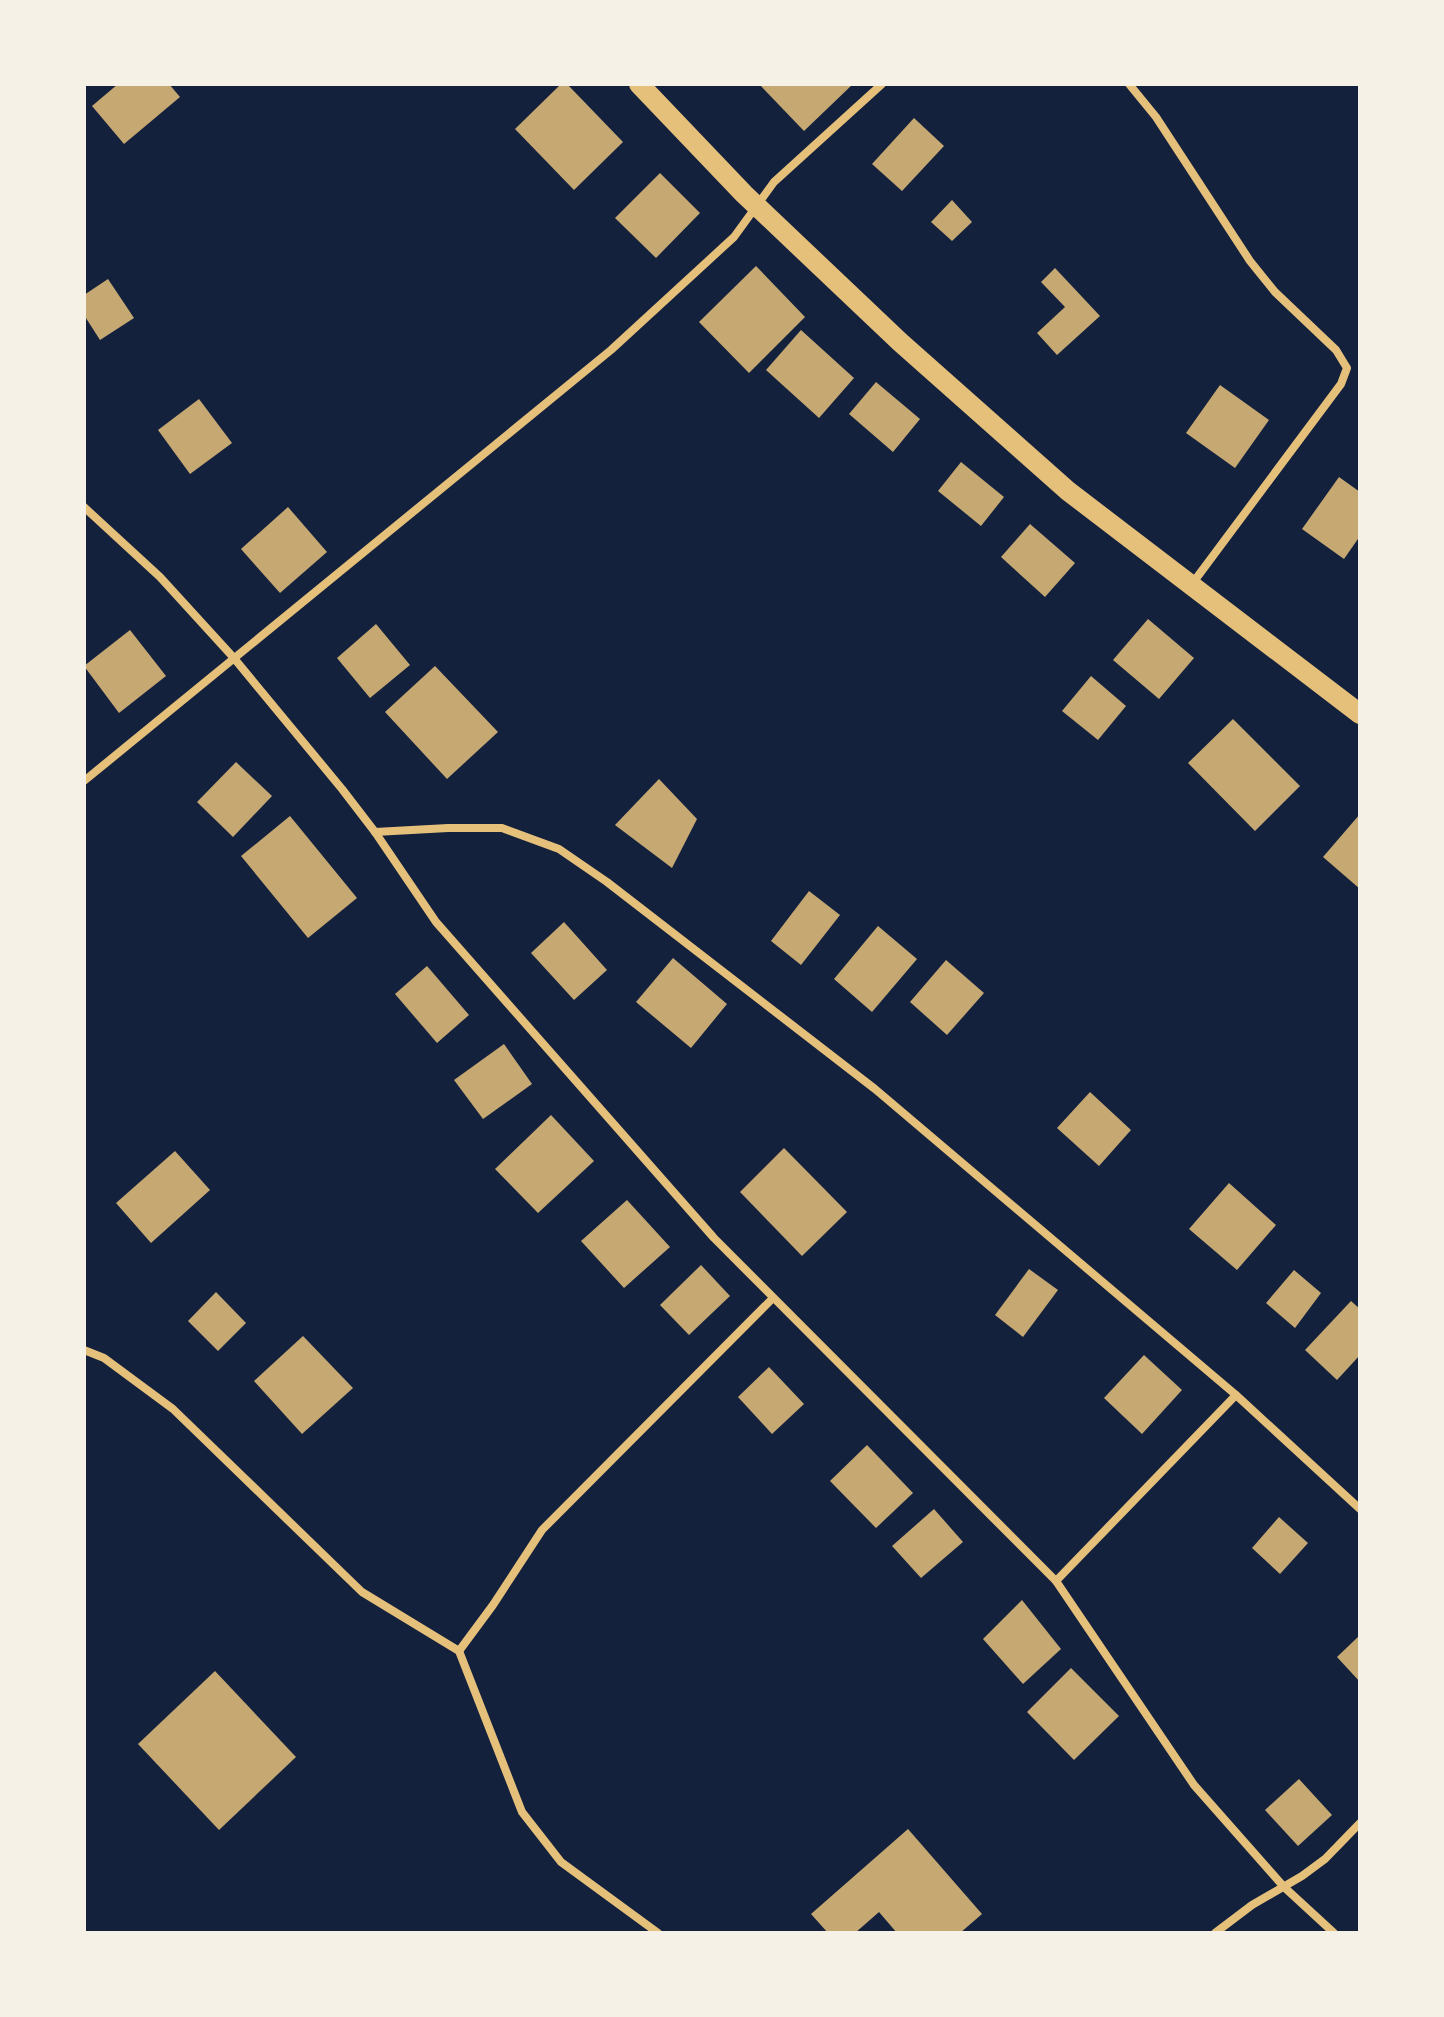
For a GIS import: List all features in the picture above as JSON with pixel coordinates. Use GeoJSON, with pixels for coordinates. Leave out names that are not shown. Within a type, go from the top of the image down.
{"type":"FeatureCollection","features":[{"type":"Feature","properties":{"kind":"main road"},"geometry":{"type":"LineString","coordinates":[[639,84],[757,207],[900,342],[1057,481],[1360,714]]}},
{"type":"Feature","properties":{"kind":"street"},"geometry":{"type":"LineString","coordinates":[[84,781],[611,350],[734,237],[774,182],[882,84]]}},
{"type":"Feature","properties":{"kind":"street"},"geometry":{"type":"LineString","coordinates":[[1129,84],[1156,117],[1250,261],[1275,292],[1336,350],[1347,368],[1341,384],[1192,584]]}},
{"type":"Feature","properties":{"kind":"street"},"geometry":{"type":"LineString","coordinates":[[84,507],[160,577],[233,657],[375,832],[436,922],[714,1238],[1056,1581],[1194,1785],[1284,1887],[1334,1933]]}},
{"type":"Feature","properties":{"kind":"street"},"geometry":{"type":"LineString","coordinates":[[375,832],[502,828],[559,849],[607,882],[875,1089],[1236,1395],[1360,1509]]}},
{"type":"Feature","properties":{"kind":"street"},"geometry":{"type":"LineString","coordinates":[[459,1651],[542,1530],[773,1298]]}},
{"type":"Feature","properties":{"kind":"street"},"geometry":{"type":"LineString","coordinates":[[84,1350],[104,1358],[173,1409],[362,1592],[459,1651],[522,1812],[561,1862],[658,1933]]}},
{"type":"Feature","properties":{"kind":"street"},"geometry":{"type":"LineString","coordinates":[[1056,1581],[1236,1395]]}},
{"type":"Feature","properties":{"kind":"street"},"geometry":{"type":"LineString","coordinates":[[1215,1933],[1252,1905],[1325,1859],[1360,1823]]}},
{"type":"Feature","properties":{"kind":"building"},"geometry":{"type":"Polygon","coordinates":[[[118,84],[169,84],[180,97],[124,144],[92,106],[118,84]]]}},
{"type":"Feature","properties":{"kind":"building"},"geometry":{"type":"Polygon","coordinates":[[[561,84],[567,84],[623,142],[574,190],[515,129],[561,84]]]}},
{"type":"Feature","properties":{"kind":"building"},"geometry":{"type":"Polygon","coordinates":[[[759,84],[853,84],[804,131],[759,84]]]}},
{"type":"Feature","properties":{"kind":"building"},"geometry":{"type":"Polygon","coordinates":[[[914,118],[944,146],[902,191],[872,164],[914,118]]]}},
{"type":"Feature","properties":{"kind":"building"},"geometry":{"type":"Polygon","coordinates":[[[660,173],[700,213],[656,258],[615,218],[660,173]]]}},
{"type":"Feature","properties":{"kind":"building"},"geometry":{"type":"Polygon","coordinates":[[[952,200],[972,222],[952,241],[931,222],[952,200]]]}},
{"type":"Feature","properties":{"kind":"building"},"geometry":{"type":"Polygon","coordinates":[[[756,266],[805,317],[749,373],[699,322],[756,266]]]}},
{"type":"Feature","properties":{"kind":"building"},"geometry":{"type":"Polygon","coordinates":[[[1055,268],[1100,316],[1057,355],[1037,333],[1065,307],[1041,282],[1055,268]]]}},
{"type":"Feature","properties":{"kind":"building"},"geometry":{"type":"Polygon","coordinates":[[[108,279],[134,318],[100,340],[84,315],[84,295],[108,279]]]}},
{"type":"Feature","properties":{"kind":"building"},"geometry":{"type":"Polygon","coordinates":[[[801,330],[854,378],[819,418],[766,370],[801,330]]]}},
{"type":"Feature","properties":{"kind":"building"},"geometry":{"type":"Polygon","coordinates":[[[876,382],[920,419],[893,452],[849,414],[876,382]]]}},
{"type":"Feature","properties":{"kind":"building"},"geometry":{"type":"Polygon","coordinates":[[[1220,385],[1269,420],[1235,468],[1186,433],[1220,385]]]}},
{"type":"Feature","properties":{"kind":"building"},"geometry":{"type":"Polygon","coordinates":[[[199,399],[232,443],[190,474],[158,430],[199,399]]]}},
{"type":"Feature","properties":{"kind":"building"},"geometry":{"type":"Polygon","coordinates":[[[961,462],[1004,497],[981,526],[938,491],[961,462]]]}},
{"type":"Feature","properties":{"kind":"building"},"geometry":{"type":"Polygon","coordinates":[[[1339,477],[1360,492],[1360,536],[1344,559],[1302,529],[1339,477]]]}},
{"type":"Feature","properties":{"kind":"building"},"geometry":{"type":"Polygon","coordinates":[[[288,507],[327,552],[280,593],[241,549],[288,507]]]}},
{"type":"Feature","properties":{"kind":"building"},"geometry":{"type":"Polygon","coordinates":[[[1030,524],[1075,563],[1045,597],[1001,557],[1030,524]]]}},
{"type":"Feature","properties":{"kind":"building"},"geometry":{"type":"Polygon","coordinates":[[[1148,619],[1194,658],[1159,699],[1113,660],[1148,619]]]}},
{"type":"Feature","properties":{"kind":"building"},"geometry":{"type":"Polygon","coordinates":[[[376,624],[410,665],[370,698],[337,658],[376,624]]]}},
{"type":"Feature","properties":{"kind":"building"},"geometry":{"type":"Polygon","coordinates":[[[130,630],[166,676],[119,713],[84,666],[130,630]]]}},
{"type":"Feature","properties":{"kind":"building"},"geometry":{"type":"Polygon","coordinates":[[[435,666],[498,732],[447,779],[385,712],[435,666]]]}},
{"type":"Feature","properties":{"kind":"building"},"geometry":{"type":"Polygon","coordinates":[[[1091,676],[1126,706],[1098,740],[1062,711],[1091,676]]]}},
{"type":"Feature","properties":{"kind":"building"},"geometry":{"type":"Polygon","coordinates":[[[1233,719],[1300,786],[1255,831],[1188,763],[1233,719]]]}},
{"type":"Feature","properties":{"kind":"building"},"geometry":{"type":"Polygon","coordinates":[[[236,762],[272,796],[233,837],[197,802],[236,762]]]}},
{"type":"Feature","properties":{"kind":"building"},"geometry":{"type":"Polygon","coordinates":[[[659,779],[697,819],[672,868],[615,825],[659,779]]]}},
{"type":"Feature","properties":{"kind":"building"},"geometry":{"type":"Polygon","coordinates":[[[1360,814],[1360,889],[1323,857],[1360,814]]]}},
{"type":"Feature","properties":{"kind":"building"},"geometry":{"type":"Polygon","coordinates":[[[290,816],[357,898],[308,938],[241,856],[290,816]]]}},
{"type":"Feature","properties":{"kind":"building"},"geometry":{"type":"Polygon","coordinates":[[[809,891],[840,915],[801,965],[771,941],[809,891]]]}},
{"type":"Feature","properties":{"kind":"building"},"geometry":{"type":"Polygon","coordinates":[[[564,922],[607,970],[574,1000],[531,953],[564,922]]]}},
{"type":"Feature","properties":{"kind":"building"},"geometry":{"type":"Polygon","coordinates":[[[878,926],[917,959],[872,1012],[834,979],[878,926]]]}},
{"type":"Feature","properties":{"kind":"building"},"geometry":{"type":"Polygon","coordinates":[[[673,958],[727,1004],[691,1048],[636,1002],[673,958]]]}},
{"type":"Feature","properties":{"kind":"building"},"geometry":{"type":"Polygon","coordinates":[[[946,960],[984,993],[947,1035],[910,1002],[946,960]]]}},
{"type":"Feature","properties":{"kind":"building"},"geometry":{"type":"Polygon","coordinates":[[[427,966],[469,1015],[437,1043],[395,994],[427,966]]]}},
{"type":"Feature","properties":{"kind":"building"},"geometry":{"type":"Polygon","coordinates":[[[504,1044],[532,1084],[483,1119],[454,1080],[504,1044]]]}},
{"type":"Feature","properties":{"kind":"building"},"geometry":{"type":"Polygon","coordinates":[[[1090,1092],[1131,1130],[1099,1166],[1057,1128],[1090,1092]]]}},
{"type":"Feature","properties":{"kind":"building"},"geometry":{"type":"Polygon","coordinates":[[[551,1115],[594,1161],[538,1213],[495,1169],[551,1115]]]}},
{"type":"Feature","properties":{"kind":"building"},"geometry":{"type":"Polygon","coordinates":[[[784,1148],[847,1212],[802,1256],[740,1192],[784,1148]]]}},
{"type":"Feature","properties":{"kind":"building"},"geometry":{"type":"Polygon","coordinates":[[[175,1151],[210,1190],[151,1243],[116,1203],[175,1151]]]}},
{"type":"Feature","properties":{"kind":"building"},"geometry":{"type":"Polygon","coordinates":[[[1229,1183],[1276,1225],[1237,1270],[1189,1229],[1229,1183]]]}},
{"type":"Feature","properties":{"kind":"building"},"geometry":{"type":"Polygon","coordinates":[[[627,1200],[670,1247],[624,1288],[581,1241],[627,1200]]]}},
{"type":"Feature","properties":{"kind":"building"},"geometry":{"type":"Polygon","coordinates":[[[701,1265],[730,1296],[689,1335],[660,1305],[701,1265]]]}},
{"type":"Feature","properties":{"kind":"building"},"geometry":{"type":"Polygon","coordinates":[[[1029,1269],[1058,1290],[1023,1337],[995,1315],[1029,1269]]]}},
{"type":"Feature","properties":{"kind":"building"},"geometry":{"type":"Polygon","coordinates":[[[1294,1270],[1321,1293],[1295,1328],[1266,1303],[1294,1270]]]}},
{"type":"Feature","properties":{"kind":"building"},"geometry":{"type":"Polygon","coordinates":[[[216,1292],[246,1323],[218,1351],[188,1321],[216,1292]]]}},
{"type":"Feature","properties":{"kind":"building"},"geometry":{"type":"Polygon","coordinates":[[[1351,1301],[1360,1309],[1360,1355],[1337,1380],[1305,1350],[1351,1301]]]}},
{"type":"Feature","properties":{"kind":"building"},"geometry":{"type":"Polygon","coordinates":[[[303,1336],[353,1388],[302,1434],[254,1381],[303,1336]]]}},
{"type":"Feature","properties":{"kind":"building"},"geometry":{"type":"Polygon","coordinates":[[[1144,1355],[1182,1390],[1142,1434],[1104,1398],[1144,1355]]]}},
{"type":"Feature","properties":{"kind":"building"},"geometry":{"type":"Polygon","coordinates":[[[769,1367],[804,1404],[772,1434],[738,1397],[769,1367]]]}},
{"type":"Feature","properties":{"kind":"building"},"geometry":{"type":"Polygon","coordinates":[[[867,1445],[913,1493],[876,1528],[830,1481],[867,1445]]]}},
{"type":"Feature","properties":{"kind":"building"},"geometry":{"type":"Polygon","coordinates":[[[934,1509],[963,1542],[921,1578],[892,1546],[934,1509]]]}},
{"type":"Feature","properties":{"kind":"building"},"geometry":{"type":"Polygon","coordinates":[[[1279,1517],[1308,1543],[1280,1574],[1252,1548],[1279,1517]]]}},
{"type":"Feature","properties":{"kind":"building"},"geometry":{"type":"Polygon","coordinates":[[[1022,1600],[1061,1649],[1023,1684],[983,1639],[1022,1600]]]}},
{"type":"Feature","properties":{"kind":"building"},"geometry":{"type":"Polygon","coordinates":[[[1360,1635],[1360,1682],[1337,1657],[1360,1635]]]}},
{"type":"Feature","properties":{"kind":"building"},"geometry":{"type":"Polygon","coordinates":[[[1071,1668],[1119,1716],[1074,1760],[1027,1712],[1071,1668]]]}},
{"type":"Feature","properties":{"kind":"building"},"geometry":{"type":"Polygon","coordinates":[[[215,1671],[296,1757],[219,1830],[138,1744],[215,1671]]]}},
{"type":"Feature","properties":{"kind":"building"},"geometry":{"type":"Polygon","coordinates":[[[1299,1779],[1332,1815],[1298,1846],[1265,1810],[1299,1779]]]}},
{"type":"Feature","properties":{"kind":"building"},"geometry":{"type":"Polygon","coordinates":[[[908,1829],[982,1914],[960,1933],[897,1933],[879,1912],[855,1933],[828,1933],[811,1914],[908,1829]]]}}]}
